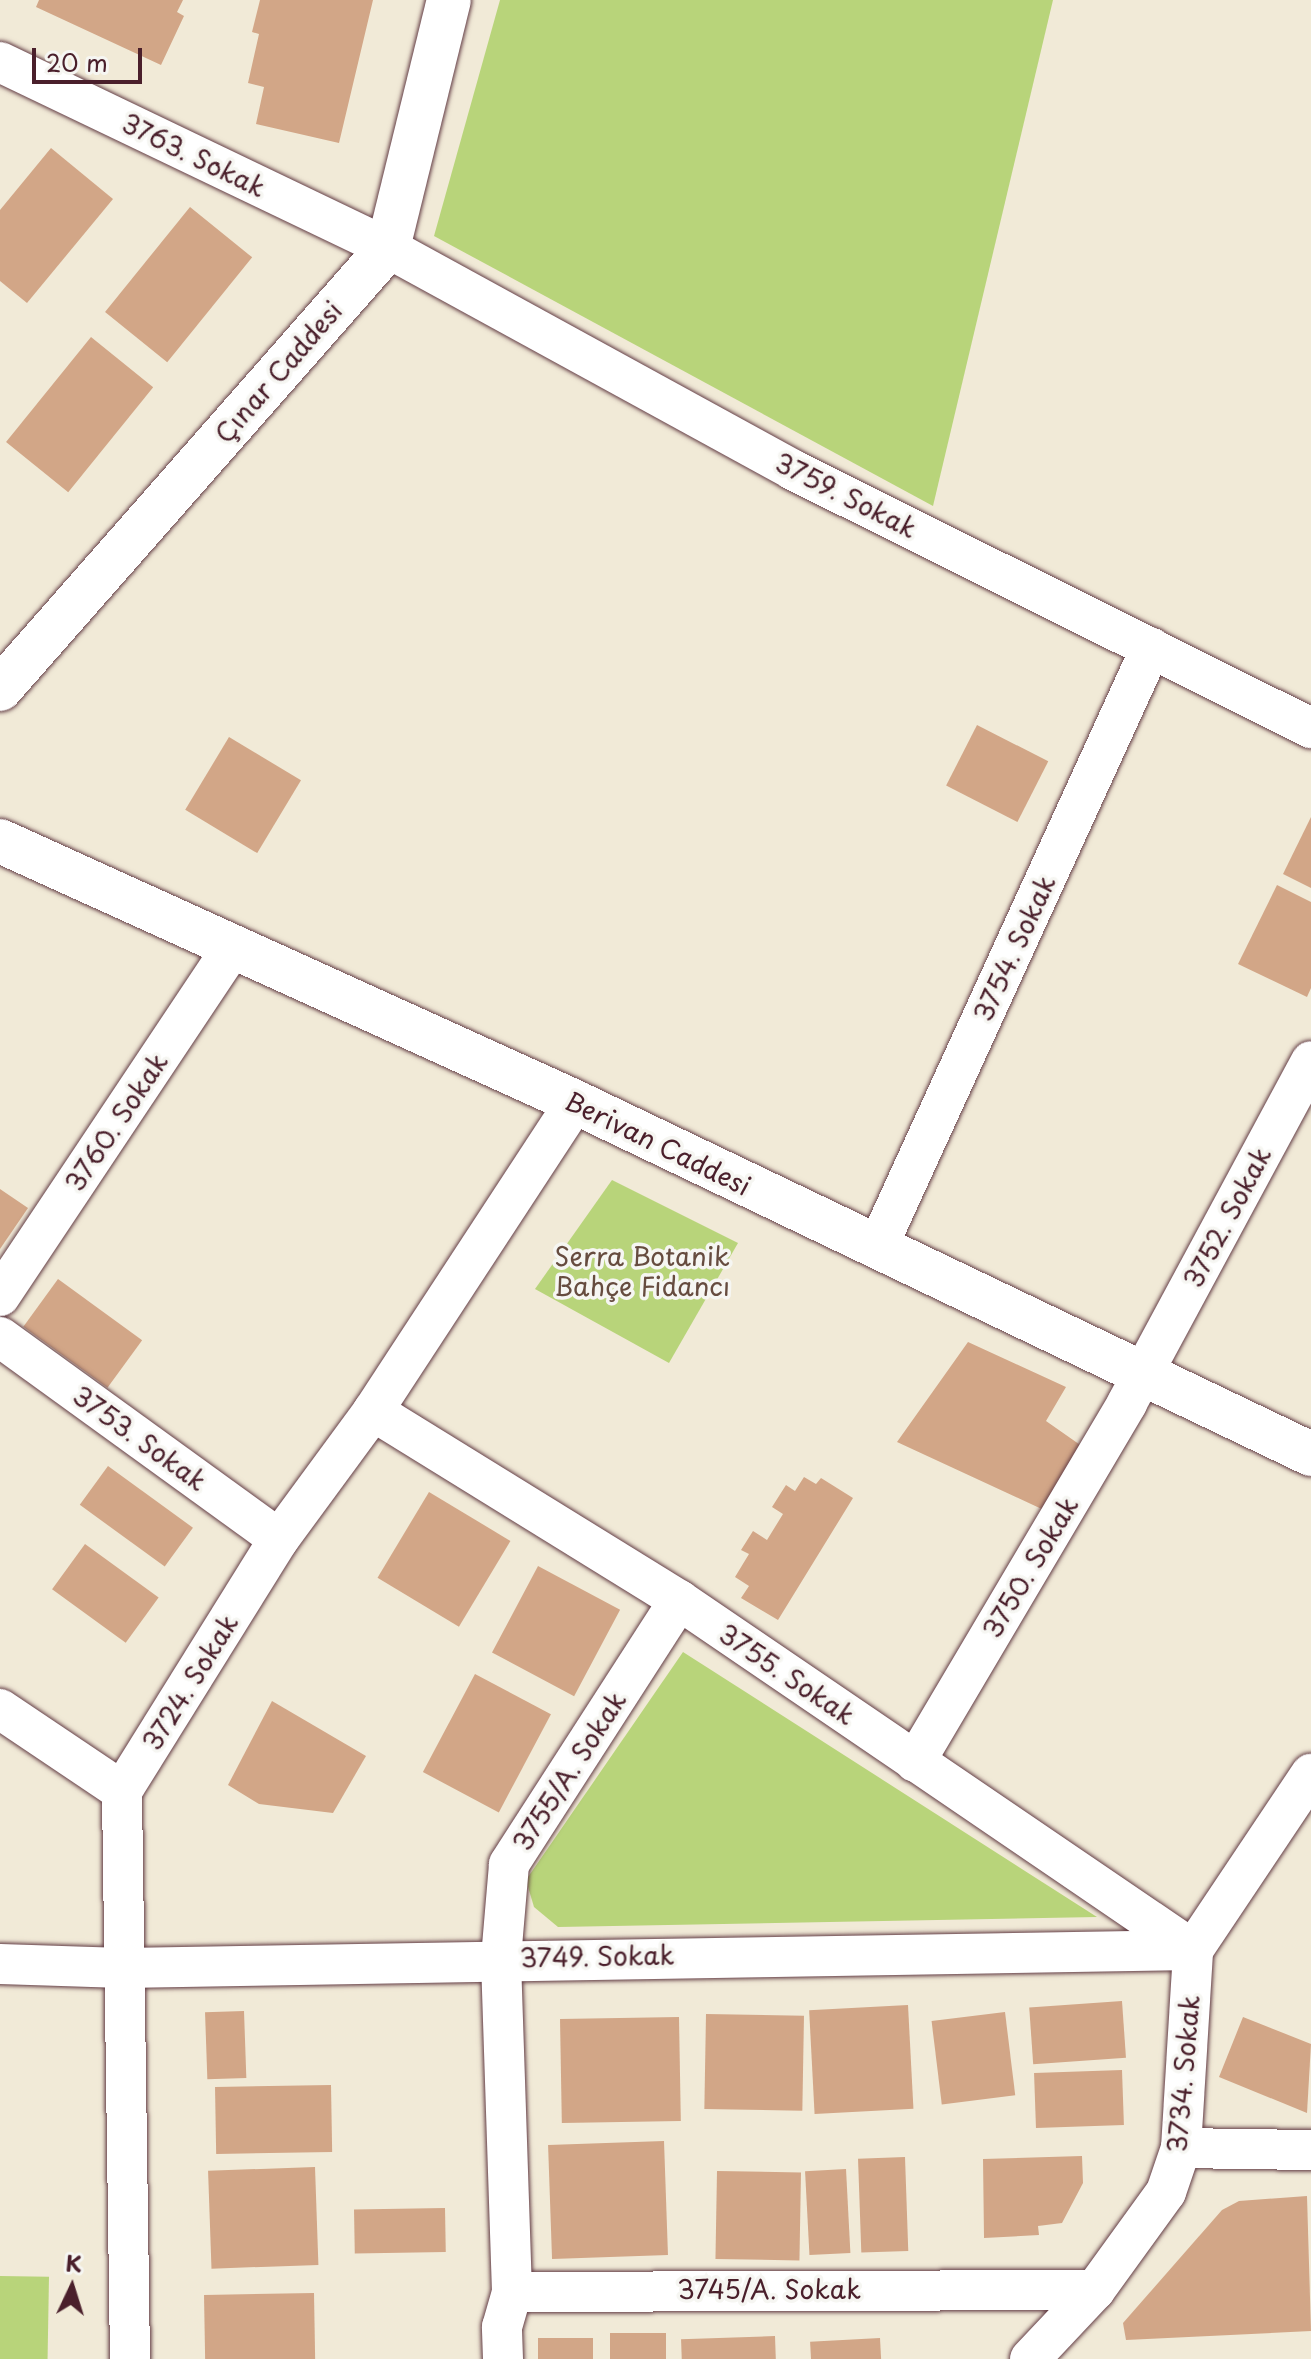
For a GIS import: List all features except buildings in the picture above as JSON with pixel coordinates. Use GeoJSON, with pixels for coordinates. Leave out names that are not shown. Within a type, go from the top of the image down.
{"type":"FeatureCollection","features":[{"type":"Feature","properties":{"kind":"street","name":"Çınar Caddesi"},"geometry":{"type":"LineString","coordinates":[[0,689],[388,248],[449,0]]}},
{"type":"Feature","properties":{"kind":"street","name":"3763. Sokak"},"geometry":{"type":"LineString","coordinates":[[0,62],[388,248]]}},
{"type":"Feature","properties":{"kind":"street","name":"3759. Sokak"},"geometry":{"type":"LineString","coordinates":[[388,248],[793,470],[1311,728]]}},
{"type":"Feature","properties":{"kind":"street","name":"3754. Sokak"},"geometry":{"type":"LineString","coordinates":[[877,1248],[1151,648]]}},
{"type":"Feature","properties":{"kind":"street","name":"Berivan Caddesi"},"geometry":{"type":"LineString","coordinates":[[0,841],[231,949],[575,1102],[1311,1454]]}},
{"type":"Feature","properties":{"kind":"street","name":"3760. Sokak"},"geometry":{"type":"LineString","coordinates":[[0,1296],[231,949]]}},
{"type":"Feature","properties":{"kind":"street","name":"3752. Sokak"},"geometry":{"type":"LineString","coordinates":[[1144,1372],[1311,1061]]}},
{"type":"Feature","properties":{"kind":"street","name":"3724. Sokak"},"geometry":{"type":"LineString","coordinates":[[122,1791],[279,1539],[373,1411],[575,1102]]}},
{"type":"Feature","properties":{"kind":"street","name":"3753. Sokak"},"geometry":{"type":"LineString","coordinates":[[0,1337],[279,1539]]}},
{"type":"Feature","properties":{"kind":"street","name":"3750. Sokak"},"geometry":{"type":"LineString","coordinates":[[915,1762],[1144,1372]]}},
{"type":"Feature","properties":{"kind":"street","name":"3755. Sokak"},"geometry":{"type":"LineString","coordinates":[[373,1411],[679,1600],[1193,1950]]}},
{"type":"Feature","properties":{"kind":"street","name":"3755/A. Sokak"},"geometry":{"type":"LineString","coordinates":[[512,2292],[501,1958],[509,1864],[679,1600]]}},
{"type":"Feature","properties":{"kind":"street"},"geometry":{"type":"LineString","coordinates":[[0,1709],[122,1791],[130,2359]]}},
{"type":"Feature","properties":{"kind":"street"},"geometry":{"type":"LineString","coordinates":[[1193,1950],[1311,1774]]}},
{"type":"Feature","properties":{"kind":"street","name":"3749. Sokak"},"geometry":{"type":"LineString","coordinates":[[0,1964],[123,1968],[501,1958],[1193,1950]]}},
{"type":"Feature","properties":{"kind":"street","name":"3734. Sokak"},"geometry":{"type":"LineString","coordinates":[[1030,2359],[1095,2290],[1166,2192],[1181,2148],[1193,1950]]}},
{"type":"Feature","properties":{"kind":"street"},"geometry":{"type":"LineString","coordinates":[[1181,2148],[1311,2150]]}},
{"type":"Feature","properties":{"kind":"street","name":"3745/A. Sokak"},"geometry":{"type":"LineString","coordinates":[[512,2292],[1095,2290]]}},
{"type":"Feature","properties":{"kind":"street"},"geometry":{"type":"LineString","coordinates":[[503,2359],[502,2327],[512,2292]]}},
{"type":"Feature","properties":{"kind":"green space"},"geometry":{"type":"Polygon","coordinates":[[[500,0],[1053,0],[933,506],[434,236],[500,0]]]}},
{"type":"Feature","properties":{"kind":"green space","name":"Serra Botanik Bahçe Fidancı"},"geometry":{"type":"Polygon","coordinates":[[[612,1180],[738,1243],[669,1363],[535,1289],[612,1180]]]}},
{"type":"Feature","properties":{"kind":"green space"},"geometry":{"type":"Polygon","coordinates":[[[683,1652],[1097,1917],[558,1927],[534,1907],[526,1880],[683,1652]]]}},
{"type":"Feature","properties":{"kind":"green space"},"geometry":{"type":"Polygon","coordinates":[[[0,2276],[49,2277],[48,2359],[0,2359],[0,2276]]]}}]}
